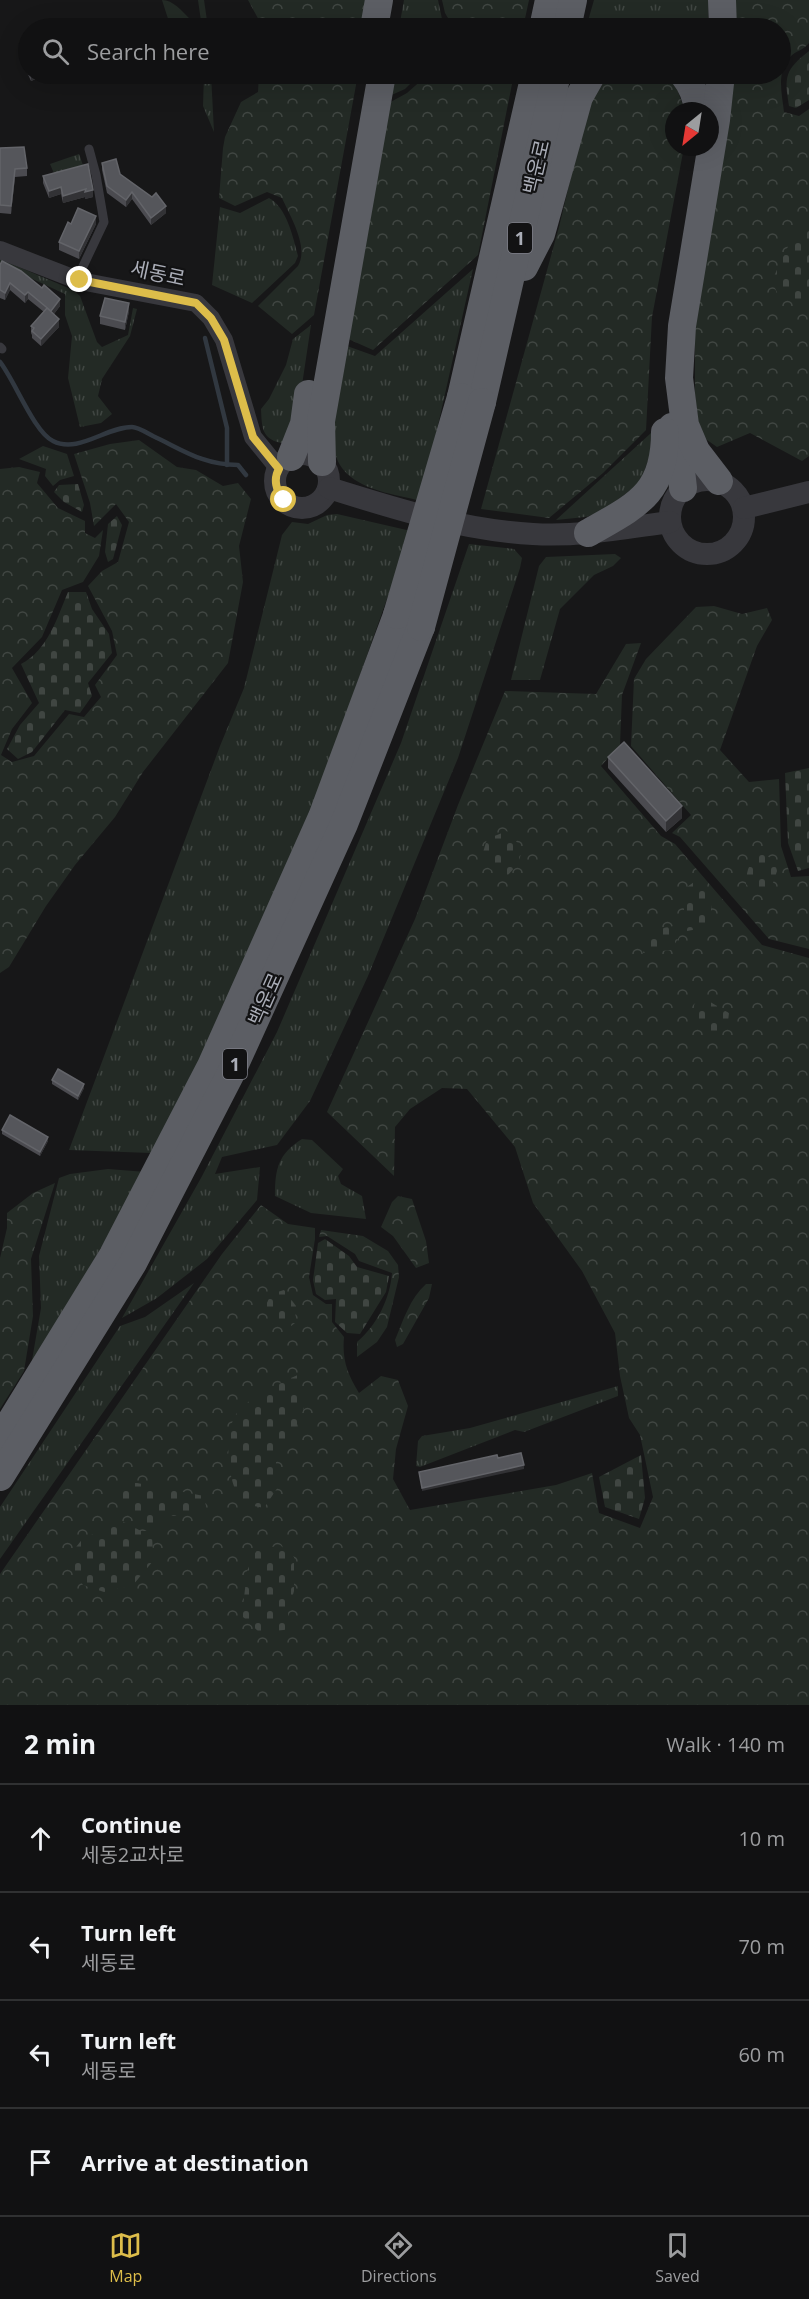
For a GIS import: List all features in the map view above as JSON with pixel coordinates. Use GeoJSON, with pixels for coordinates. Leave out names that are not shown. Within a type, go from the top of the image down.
{"type":"FeatureCollection","features":[{"type":"Feature","properties":{"kind":"highway"},"geometry":{"type":"LineString","coordinates":[[376,18],[379,0]]}},
{"type":"Feature","properties":{"kind":"highway"},"geometry":{"type":"LineString","coordinates":[[392,18],[395,0]]}},
{"type":"Feature","properties":{"kind":"highway"},"geometry":{"type":"LineString","coordinates":[[534,18],[538,0]]}},
{"type":"Feature","properties":{"kind":"highway"},"geometry":{"type":"LineString","coordinates":[[545,18],[549,0]]}},
{"type":"Feature","properties":{"kind":"highway"},"geometry":{"type":"LineString","coordinates":[[569,18],[573,0]]}},
{"type":"Feature","properties":{"kind":"highway"},"geometry":{"type":"LineString","coordinates":[[722,0],[723,18]]}},
{"type":"Feature","properties":{"kind":"highway"},"geometry":{"type":"LineString","coordinates":[[285,463],[304,424],[364,84]]}},
{"type":"Feature","properties":{"kind":"highway"},"geometry":{"type":"LineString","coordinates":[[325,475],[323,410],[380,84]]}},
{"type":"Feature","properties":{"kind":"highway"},"geometry":{"type":"LineString","coordinates":[[493,260],[522,84]]}},
{"type":"Feature","properties":{"kind":"highway","name":"백운로"},"geometry":{"type":"LineString","coordinates":[[472,399],[493,260],[533,84]]}},
{"type":"Feature","properties":{"kind":"highway","name":"백운로"},"geometry":{"type":"LineString","coordinates":[[472,399],[504,306],[555,84]]}},
{"type":"Feature","properties":{"kind":"highway"},"geometry":{"type":"LineString","coordinates":[[504,306],[541,234],[579,97],[586,84]]}},
{"type":"Feature","properties":{"kind":"highway"},"geometry":{"type":"LineString","coordinates":[[690,84],[696,102]]}},
{"type":"Feature","properties":{"kind":"highway"},"geometry":{"type":"LineString","coordinates":[[719,481],[696,451],[685,426],[679,378],[683,316],[717,120],[720,84]]}},
{"type":"Feature","properties":{"kind":"highway"},"geometry":{"type":"LineString","coordinates":[[683,488],[663,374],[665,322],[695,156]]}},
{"type":"Feature","properties":{"kind":"highway","name":"1"},"geometry":{"type":"LineString","coordinates":[[409,621],[472,399]]}},
{"type":"Feature","properties":{"kind":"highway"},"geometry":{"type":"LineString","coordinates":[[588,533],[635,506],[652,487],[663,465],[666,399]]}},
{"type":"Feature","properties":{"kind":"highway","name":"백운로"},"geometry":{"type":"LineString","coordinates":[[0,1438],[113,1255],[211,1066],[409,621]]}},
{"type":"Feature","properties":{"kind":"highway","name":"백운로"},"geometry":{"type":"LineString","coordinates":[[0,1477],[133,1263],[231,1073],[344,824],[409,621]]}},
{"type":"Feature","properties":{"kind":"street","name":"세동로"},"geometry":{"type":"LineString","coordinates":[[0,250],[77,279],[196,303],[211,318],[224,340],[253,437],[285,463]]}},
{"type":"Feature","properties":{"kind":"street"},"geometry":{"type":"LineString","coordinates":[[305,454],[314,457],[325,475],[325,496],[312,506],[295,507],[281,497],[275,481],[285,463],[305,454]]}},
{"type":"Feature","properties":{"kind":"street"},"geometry":{"type":"LineString","coordinates":[[325,475],[411,514],[478,528],[535,534],[588,533],[670,522]]}},
{"type":"Feature","properties":{"kind":"street"},"geometry":{"type":"LineString","coordinates":[[719,481],[734,492],[744,508],[745,520],[742,532],[731,546],[714,554],[690,551],[674,533],[670,522],[670,509],[683,488],[694,482],[719,481]]}},
{"type":"Feature","properties":{"kind":"street"},"geometry":{"type":"LineString","coordinates":[[744,508],[809,492]]}},
{"type":"Feature","properties":{"kind":"lane"},"geometry":{"type":"LineString","coordinates":[[77,279],[104,222],[89,149]]}},
{"type":"Feature","properties":{"kind":"green space"},"geometry":{"type":"Polygon","coordinates":[[[162,0],[174,4],[189,18],[168,18],[162,0]]]}},
{"type":"Feature","properties":{"kind":"green space"},"geometry":{"type":"Polygon","coordinates":[[[198,0],[204,0],[207,18],[201,18],[198,0]]]}},
{"type":"Feature","properties":{"kind":"green space"},"geometry":{"type":"Polygon","coordinates":[[[248,0],[371,0],[368,18],[258,18],[248,0]]]}},
{"type":"Feature","properties":{"kind":"green space"},"geometry":{"type":"Polygon","coordinates":[[[404,0],[438,0],[442,18],[401,18],[404,0]]]}},
{"type":"Feature","properties":{"kind":"green space"},"geometry":{"type":"Polygon","coordinates":[[[442,0],[529,0],[525,18],[448,18],[442,0]]]}},
{"type":"Feature","properties":{"kind":"green space"},"geometry":{"type":"Polygon","coordinates":[[[594,0],[709,0],[708,18],[589,18],[594,0]]]}},
{"type":"Feature","properties":{"kind":"green space"},"geometry":{"type":"Polygon","coordinates":[[[734,0],[809,0],[809,43],[791,56],[791,18],[735,18],[734,0]]]}},
{"type":"Feature","properties":{"kind":"green space"},"geometry":{"type":"Polygon","coordinates":[[[809,51],[809,100],[796,108],[789,106],[787,87],[787,84],[791,84],[791,69],[809,51]]]}},
{"type":"Feature","properties":{"kind":"green space"},"geometry":{"type":"Polygon","coordinates":[[[204,84],[212,84],[214,132],[203,106],[204,84]]]}},
{"type":"Feature","properties":{"kind":"green space"},"geometry":{"type":"Polygon","coordinates":[[[258,84],[356,84],[314,315],[292,334],[258,306],[298,266],[301,258],[298,232],[282,198],[267,192],[235,206],[219,198],[225,137],[241,102],[258,92],[258,84]]]}},
{"type":"Feature","properties":{"kind":"green space"},"geometry":{"type":"Polygon","coordinates":[[[389,84],[410,84],[405,89],[387,97],[389,84]]]}},
{"type":"Feature","properties":{"kind":"green space"},"geometry":{"type":"Polygon","coordinates":[[[417,84],[512,84],[478,255],[373,350],[346,338],[387,104],[407,93],[417,84]]]}},
{"type":"Feature","properties":{"kind":"green space"},"geometry":{"type":"Polygon","coordinates":[[[602,84],[675,84],[682,102],[665,102],[665,156],[682,156],[652,317],[646,430],[603,473],[549,518],[481,509],[559,227],[589,101],[602,84]]]}},
{"type":"Feature","properties":{"kind":"green space"},"geometry":{"type":"Polygon","coordinates":[[[732,84],[781,84],[784,112],[799,116],[809,109],[809,456],[802,461],[750,433],[717,447],[700,435],[695,395],[695,330],[732,84]]]}},
{"type":"Feature","properties":{"kind":"green space"},"geometry":{"type":"Polygon","coordinates":[[[79,154],[84,168],[56,178],[50,164],[79,154]]]}},
{"type":"Feature","properties":{"kind":"green space"},"geometry":{"type":"Polygon","coordinates":[[[269,198],[285,216],[298,256],[295,263],[252,303],[212,285],[220,207],[240,213],[269,198]]]}},
{"type":"Feature","properties":{"kind":"green space"},"geometry":{"type":"Polygon","coordinates":[[[809,222],[809,301],[793,301],[779,297],[772,281],[798,231],[809,222]]]}},
{"type":"Feature","properties":{"kind":"green space"},"geometry":{"type":"Polygon","coordinates":[[[0,259],[73,290],[80,296],[97,342],[102,347],[128,335],[133,308],[137,309],[130,336],[102,379],[98,396],[112,414],[101,423],[80,427],[68,378],[72,336],[65,315],[65,294],[0,264],[0,259]]]}},
{"type":"Feature","properties":{"kind":"green space"},"geometry":{"type":"Polygon","coordinates":[[[473,269],[421,501],[385,492],[359,482],[340,465],[334,450],[332,433],[336,397],[347,346],[375,356],[473,269]]]}},
{"type":"Feature","properties":{"kind":"green space"},"geometry":{"type":"Polygon","coordinates":[[[311,325],[296,425],[282,443],[266,435],[261,409],[269,399],[286,365],[293,339],[311,325]]]}},
{"type":"Feature","properties":{"kind":"green space"},"geometry":{"type":"Polygon","coordinates":[[[651,433],[650,455],[640,483],[600,513],[556,520],[651,433]]]}},
{"type":"Feature","properties":{"kind":"green space"},"geometry":{"type":"Polygon","coordinates":[[[139,440],[177,467],[196,470],[223,486],[238,483],[251,499],[239,546],[243,582],[228,663],[143,772],[115,817],[75,865],[46,906],[9,967],[0,973],[0,469],[19,467],[40,472],[37,483],[58,508],[85,521],[85,533],[95,538],[103,530],[99,556],[83,582],[62,590],[42,637],[12,668],[32,703],[12,729],[1,755],[12,762],[34,756],[69,714],[84,717],[101,697],[95,685],[117,655],[112,631],[88,586],[102,571],[118,562],[129,522],[116,504],[94,526],[90,503],[74,454],[110,444],[139,440]]]}},
{"type":"Feature","properties":{"kind":"green space"},"geometry":{"type":"Polygon","coordinates":[[[43,446],[67,454],[74,476],[60,480],[53,486],[45,476],[46,469],[19,459],[43,446]]]}},
{"type":"Feature","properties":{"kind":"green space"},"geometry":{"type":"Polygon","coordinates":[[[78,484],[84,505],[82,512],[64,502],[54,492],[59,485],[78,484]]]}},
{"type":"Feature","properties":{"kind":"green space"},"geometry":{"type":"Polygon","coordinates":[[[337,514],[411,531],[314,805],[200,1060],[151,1153],[69,1150],[220,746],[244,688],[282,535],[292,522],[308,524],[327,515],[337,514]]]}},
{"type":"Feature","properties":{"kind":"green space"},"geometry":{"type":"Polygon","coordinates":[[[117,516],[122,525],[113,559],[108,562],[105,552],[108,524],[117,516]]]}},
{"type":"Feature","properties":{"kind":"green space"},"geometry":{"type":"Polygon","coordinates":[[[469,544],[514,549],[522,558],[520,568],[458,758],[368,976],[310,1101],[277,1145],[222,1157],[215,1174],[260,1167],[257,1200],[207,1259],[157,1298],[122,1318],[201,1178],[277,1032],[401,743],[469,544]]]}},
{"type":"Feature","properties":{"kind":"green space"},"geometry":{"type":"Polygon","coordinates":[[[615,554],[621,558],[613,566],[594,575],[560,609],[540,680],[511,680],[539,566],[546,557],[615,554]]]}},
{"type":"Feature","properties":{"kind":"green space"},"geometry":{"type":"Polygon","coordinates":[[[68,592],[86,592],[92,609],[109,634],[112,653],[88,683],[92,696],[80,713],[65,710],[32,752],[18,759],[7,749],[20,725],[39,703],[21,664],[45,642],[68,592]]]}},
{"type":"Feature","properties":{"kind":"green space"},"geometry":{"type":"Polygon","coordinates":[[[714,606],[742,614],[767,608],[772,620],[757,646],[720,750],[749,782],[779,779],[781,846],[791,877],[809,876],[809,949],[769,939],[680,837],[672,833],[691,815],[631,746],[634,679],[646,659],[696,607],[714,606]]]}},
{"type":"Feature","properties":{"kind":"green space"},"geometry":{"type":"Polygon","coordinates":[[[641,643],[622,695],[620,745],[601,766],[661,836],[675,844],[762,945],[809,958],[809,1705],[0,1705],[0,1574],[222,1254],[261,1205],[288,1224],[315,1228],[309,1277],[313,1295],[326,1304],[332,1304],[332,1322],[344,1337],[346,1366],[359,1393],[381,1376],[398,1380],[408,1406],[396,1449],[393,1479],[410,1510],[556,1485],[592,1473],[599,1513],[640,1528],[653,1497],[640,1435],[629,1418],[620,1376],[615,1333],[582,1271],[533,1203],[515,1147],[467,1089],[442,1088],[410,1109],[395,1127],[394,1176],[327,1112],[415,919],[458,805],[505,691],[596,694],[626,644],[641,643]]]}},
{"type":"Feature","properties":{"kind":"green space"},"geometry":{"type":"Polygon","coordinates":[[[809,768],[809,868],[798,871],[788,843],[785,773],[809,768]]]}},
{"type":"Feature","properties":{"kind":"green space"},"geometry":{"type":"Polygon","coordinates":[[[507,831],[523,849],[517,865],[508,875],[490,869],[482,856],[487,839],[507,831]]]}},
{"type":"Feature","properties":{"kind":"green space"},"geometry":{"type":"Polygon","coordinates":[[[761,852],[775,861],[777,871],[771,889],[756,894],[746,884],[746,879],[751,862],[761,852]]]}},
{"type":"Feature","properties":{"kind":"green space"},"geometry":{"type":"Polygon","coordinates":[[[700,878],[710,894],[713,926],[682,932],[671,950],[643,953],[648,935],[658,929],[684,924],[684,889],[700,878]]]}},
{"type":"Feature","properties":{"kind":"green space"},"geometry":{"type":"Polygon","coordinates":[[[700,996],[729,1013],[727,1029],[715,1036],[699,1024],[694,1005],[700,996]]]}},
{"type":"Feature","properties":{"kind":"green space"},"geometry":{"type":"Polygon","coordinates":[[[302,1139],[312,1140],[343,1169],[338,1176],[341,1184],[362,1196],[366,1219],[311,1213],[275,1196],[277,1170],[280,1163],[288,1150],[302,1139]]]}},
{"type":"Feature","properties":{"kind":"green space"},"geometry":{"type":"Polygon","coordinates":[[[108,1169],[146,1172],[31,1366],[41,1308],[39,1256],[59,1178],[70,1174],[108,1169]]]}},
{"type":"Feature","properties":{"kind":"green space"},"geometry":{"type":"Polygon","coordinates":[[[55,1183],[31,1259],[33,1316],[24,1371],[0,1409],[0,1258],[7,1228],[7,1213],[33,1193],[55,1183]]]}},
{"type":"Feature","properties":{"kind":"green space"},"geometry":{"type":"Polygon","coordinates":[[[398,1196],[412,1199],[426,1241],[429,1263],[416,1268],[393,1236],[381,1227],[392,1202],[398,1196]]]}},
{"type":"Feature","properties":{"kind":"green space"},"geometry":{"type":"Polygon","coordinates":[[[321,1230],[363,1236],[388,1251],[398,1265],[399,1277],[387,1327],[377,1342],[357,1357],[357,1342],[371,1328],[381,1311],[391,1283],[392,1273],[359,1261],[355,1254],[327,1236],[319,1237],[321,1230]]]}},
{"type":"Feature","properties":{"kind":"green space"},"geometry":{"type":"Polygon","coordinates":[[[325,1239],[349,1256],[357,1267],[389,1276],[386,1292],[360,1334],[347,1333],[335,1322],[336,1299],[325,1300],[316,1294],[313,1280],[318,1243],[325,1239]]]}},
{"type":"Feature","properties":{"kind":"green space"},"geometry":{"type":"Polygon","coordinates":[[[194,1283],[0,1559],[0,1507],[120,1326],[145,1317],[194,1283]]]}},
{"type":"Feature","properties":{"kind":"green space"},"geometry":{"type":"Polygon","coordinates":[[[426,1284],[432,1284],[429,1298],[403,1344],[397,1347],[395,1340],[407,1310],[426,1284]]]}},
{"type":"Feature","properties":{"kind":"green space"},"geometry":{"type":"Polygon","coordinates":[[[284,1290],[296,1306],[295,1323],[286,1330],[272,1323],[266,1305],[271,1294],[284,1290]]]}},
{"type":"Feature","properties":{"kind":"green space"},"geometry":{"type":"Polygon","coordinates":[[[300,1374],[305,1405],[294,1433],[281,1444],[276,1462],[278,1487],[264,1508],[250,1505],[239,1497],[231,1474],[228,1446],[233,1421],[243,1406],[258,1395],[300,1374]]]}},
{"type":"Feature","properties":{"kind":"green space"},"geometry":{"type":"Polygon","coordinates":[[[618,1386],[618,1396],[524,1432],[515,1430],[420,1467],[416,1466],[418,1441],[422,1436],[470,1428],[618,1386]]]}},
{"type":"Feature","properties":{"kind":"green space"},"geometry":{"type":"Polygon","coordinates":[[[641,1455],[645,1498],[639,1519],[605,1507],[599,1477],[641,1455]]]}},
{"type":"Feature","properties":{"kind":"green space"},"geometry":{"type":"Polygon","coordinates":[[[137,1483],[204,1496],[206,1507],[191,1515],[170,1516],[157,1525],[143,1524],[124,1513],[118,1500],[118,1484],[137,1483]]]}},
{"type":"Feature","properties":{"kind":"green space"},"geometry":{"type":"Polygon","coordinates":[[[118,1519],[141,1531],[152,1531],[153,1561],[133,1585],[104,1592],[83,1585],[74,1571],[73,1551],[84,1537],[98,1533],[118,1519]]]}},
{"type":"Feature","properties":{"kind":"green space"},"geometry":{"type":"Polygon","coordinates":[[[280,1545],[294,1557],[294,1591],[288,1612],[289,1629],[261,1634],[242,1616],[247,1571],[256,1551],[280,1545]]]}},
{"type":"Feature","properties":{"kind":"building"},"geometry":{"type":"Polygon","coordinates":[[[24,147],[27,168],[15,169],[11,206],[0,205],[0,148],[24,147]]]}},
{"type":"Feature","properties":{"kind":"building"},"geometry":{"type":"Polygon","coordinates":[[[116,159],[120,174],[152,197],[156,193],[166,206],[151,218],[132,192],[126,200],[107,186],[102,163],[116,159]]]}},
{"type":"Feature","properties":{"kind":"building"},"geometry":{"type":"Polygon","coordinates":[[[88,164],[93,190],[85,192],[86,189],[63,196],[61,187],[49,191],[43,176],[88,164]]]}},
{"type":"Feature","properties":{"kind":"building"},"geometry":{"type":"Polygon","coordinates":[[[78,208],[96,216],[79,251],[59,242],[68,222],[71,224],[78,208]]]}},
{"type":"Feature","properties":{"kind":"building"},"geometry":{"type":"Polygon","coordinates":[[[2,261],[21,271],[42,288],[44,285],[60,299],[51,311],[28,292],[25,295],[10,283],[5,293],[0,290],[2,261]]]}},
{"type":"Feature","properties":{"kind":"building"},"geometry":{"type":"Polygon","coordinates":[[[105,298],[129,303],[125,322],[100,316],[105,298]]]}},
{"type":"Feature","properties":{"kind":"building"},"geometry":{"type":"Polygon","coordinates":[[[47,308],[59,319],[41,339],[32,331],[34,328],[31,326],[47,308]]]}},
{"type":"Feature","properties":{"kind":"building"},"geometry":{"type":"Polygon","coordinates":[[[624,742],[682,806],[666,821],[608,757],[624,742]]]}},
{"type":"Feature","properties":{"kind":"building"},"geometry":{"type":"Polygon","coordinates":[[[58,1069],[84,1084],[78,1096],[52,1080],[58,1069]]]}},
{"type":"Feature","properties":{"kind":"building"},"geometry":{"type":"Polygon","coordinates":[[[10,1115],[48,1137],[40,1152],[2,1130],[10,1115]]]}},
{"type":"Feature","properties":{"kind":"building"},"geometry":{"type":"Polygon","coordinates":[[[521,1453],[524,1465],[422,1488],[419,1472],[497,1455],[498,1458],[521,1453]]]}},
{"type":"Feature","properties":{"kind":"waterway"},"geometry":{"type":"LineString","coordinates":[[205,338],[227,428],[227,465]]}},
{"type":"Feature","properties":{"kind":"waterway"},"geometry":{"type":"LineString","coordinates":[[0,362],[39,428],[53,441],[72,444],[122,428],[134,427],[204,460],[238,465],[246,475]]}},
{"type":"Feature","properties":{"kind":"route"},"geometry":{"type":"LineString","coordinates":[[80,280],[196,303],[211,318],[224,340],[253,437],[279,469],[275,481],[277,490],[284,500]]}}]}
